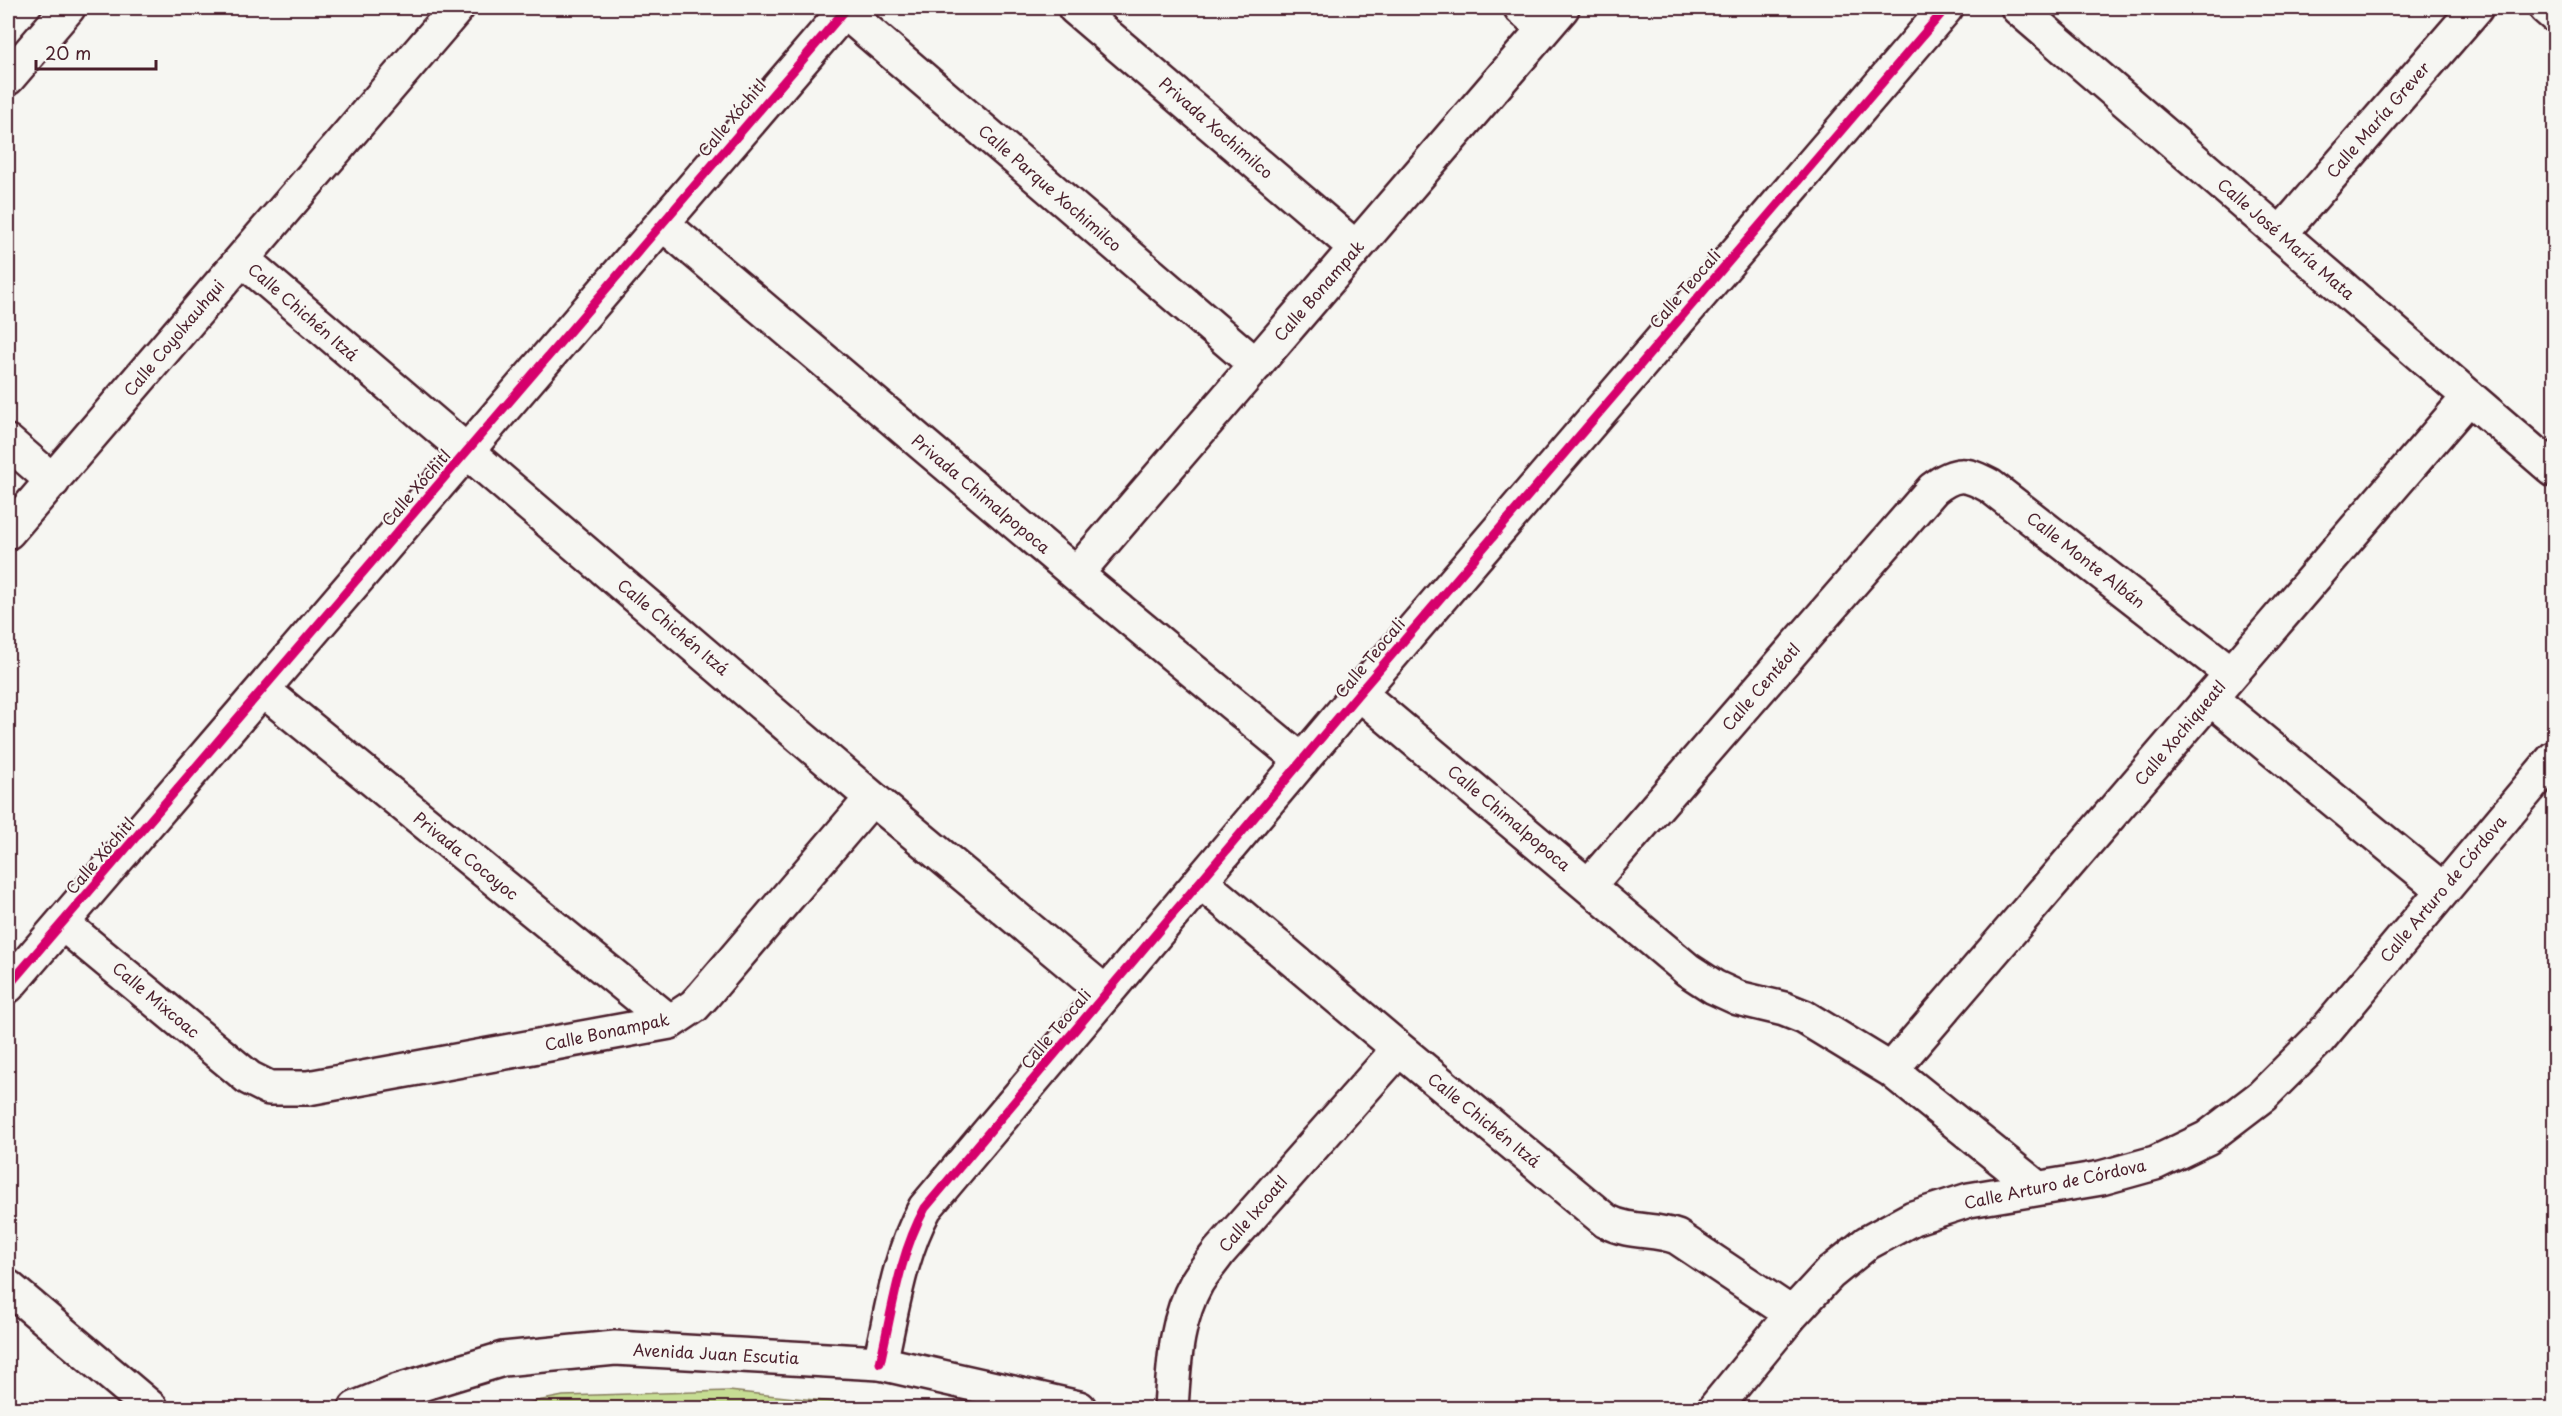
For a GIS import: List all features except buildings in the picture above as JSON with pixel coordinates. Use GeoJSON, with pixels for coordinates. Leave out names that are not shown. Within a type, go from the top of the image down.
{"type":"FeatureCollection","features":[{"type":"Feature","properties":{"kind":"street","name":"Calle Coyolxauhqui"},"geometry":{"type":"LineString","coordinates":[[8,532],[457,8]]}},
{"type":"Feature","properties":{"kind":"street","name":"Privada Xochimilco"},"geometry":{"type":"LineString","coordinates":[[1075,8],[1356,248]]}},
{"type":"Feature","properties":{"kind":"street","name":"Calle Teocali"},"geometry":{"type":"LineString","coordinates":[[880,1363],[906,1250],[912,1232],[925,1208],[1359,693],[1946,8]]}},
{"type":"Feature","properties":{"kind":"street","name":"Calle José María Mata"},"geometry":{"type":"LineString","coordinates":[[2018,8],[2554,470]]}},
{"type":"Feature","properties":{"kind":"street","name":"Calle María Grever"},"geometry":{"type":"LineString","coordinates":[[2281,233],[2476,8]]}},
{"type":"Feature","properties":{"kind":"street"},"geometry":{"type":"LineString","coordinates":[[2546,8],[2554,15]]}},
{"type":"Feature","properties":{"kind":"street"},"geometry":{"type":"LineString","coordinates":[[8,75],[63,9]]}},
{"type":"Feature","properties":{"kind":"street","name":"Calle Xóchitl"},"geometry":{"type":"LineString","coordinates":[[8,986],[845,9]]}},
{"type":"Feature","properties":{"kind":"street","name":"Calle Parque Xochimilco"},"geometry":{"type":"LineString","coordinates":[[845,9],[1256,365]]}},
{"type":"Feature","properties":{"kind":"street","name":"Calle Bonampak"},"geometry":{"type":"LineString","coordinates":[[1076,574],[1356,248],[1542,14]]}},
{"type":"Feature","properties":{"kind":"street","name":"Privada Chimalpopoca"},"geometry":{"type":"LineString","coordinates":[[663,224],[1076,574],[1302,761]]}},
{"type":"Feature","properties":{"kind":"street","name":"Calle Chichén Itzá"},"geometry":{"type":"LineString","coordinates":[[242,259],[872,798],[1106,993]]}},
{"type":"Feature","properties":{"kind":"street","name":"Calle Xochiqueatl"},"geometry":{"type":"LineString","coordinates":[[1891,1070],[2469,397]]}},
{"type":"Feature","properties":{"kind":"street"},"geometry":{"type":"LineString","coordinates":[[8,442],[52,481]]}},
{"type":"Feature","properties":{"kind":"street","name":"Calle Monte Albán"},"geometry":{"type":"LineString","coordinates":[[1933,489],[1947,478],[1959,475],[1973,477],[1990,486],[2231,673]]}},
{"type":"Feature","properties":{"kind":"street","name":"Calle Centéotl"},"geometry":{"type":"LineString","coordinates":[[1589,885],[1933,489]]}},
{"type":"Feature","properties":{"kind":"street","name":"Privada Cocoyoc"},"geometry":{"type":"LineString","coordinates":[[262,690],[670,1022]]}},
{"type":"Feature","properties":{"kind":"street","name":"Calle Chimalpopoca"},"geometry":{"type":"LineString","coordinates":[[1359,693],[1688,970],[1714,987],[1738,998],[1784,1009],[1804,1017],[1891,1070],[2036,1187]]}},
{"type":"Feature","properties":{"kind":"street"},"geometry":{"type":"LineString","coordinates":[[2210,698],[2442,889]]}},
{"type":"Feature","properties":{"kind":"street","name":"Calle Arturo de Córdova"},"geometry":{"type":"LineString","coordinates":[[1715,1408],[1792,1314],[1829,1274],[1867,1243],[1913,1218],[1969,1200],[2036,1187],[2101,1178],[2155,1163],[2207,1138],[2262,1096],[2319,1039],[2442,889],[2554,758]]}},
{"type":"Feature","properties":{"kind":"street","name":"Calle Bonampak"},"geometry":{"type":"LineString","coordinates":[[249,1078],[269,1088],[308,1088],[670,1022],[694,1006],[872,798]]}},
{"type":"Feature","properties":{"kind":"street","name":"Calle Chichén Itzá"},"geometry":{"type":"LineString","coordinates":[[1201,882],[1606,1221],[1628,1230],[1665,1233],[1677,1237],[1792,1314]]}},
{"type":"Feature","properties":{"kind":"street","name":"Calle Mixcoac"},"geometry":{"type":"LineString","coordinates":[[62,923],[249,1078]]}},
{"type":"Feature","properties":{"kind":"street","name":"Calle Ixcoatl"},"geometry":{"type":"LineString","coordinates":[[1171,1408],[1176,1342],[1185,1308],[1197,1282],[1219,1252],[1399,1049]]}},
{"type":"Feature","properties":{"kind":"street"},"geometry":{"type":"LineString","coordinates":[[8,1287],[151,1408]]}},
{"type":"Feature","properties":{"kind":"street","name":"Avenida Juan Escutia"},"geometry":{"type":"LineString","coordinates":[[356,1408],[395,1392],[503,1359],[615,1348],[880,1363],[1079,1408]]}},
{"type":"Feature","properties":{"kind":"green space"},"geometry":{"type":"Polygon","coordinates":[[[729,1391],[891,1408],[501,1408],[563,1396],[729,1391]]]}},
{"type":"Feature","properties":{"kind":"cycle path"},"geometry":{"type":"LineString","coordinates":[[8,986],[847,8]]}},
{"type":"Feature","properties":{"kind":"cycle path"},"geometry":{"type":"LineString","coordinates":[[880,1363],[902,1264],[925,1208],[1359,693],[1946,8]]}}]}
